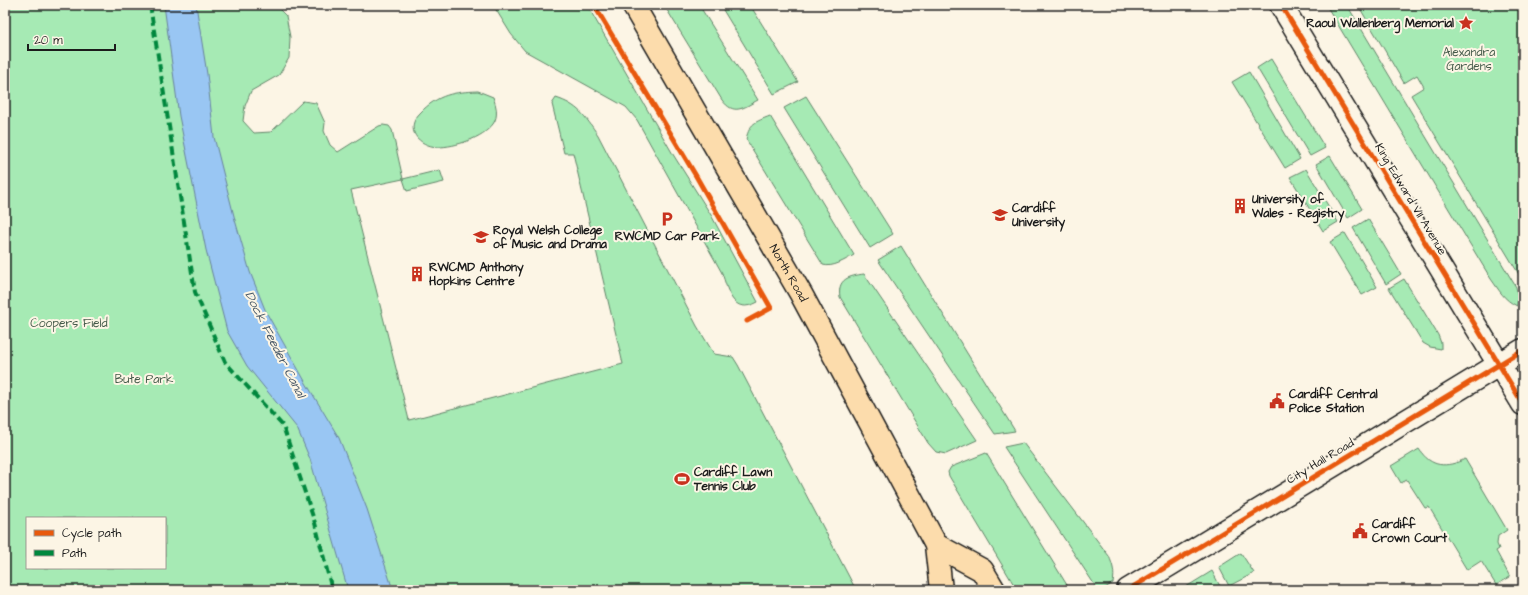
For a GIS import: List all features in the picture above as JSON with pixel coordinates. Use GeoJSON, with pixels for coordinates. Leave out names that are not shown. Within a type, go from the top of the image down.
{"type":"FeatureCollection","features":[{"type":"Feature","properties":{"kind":"main road","name":"North Road"},"geometry":{"type":"LineString","coordinates":[[633,5],[801,294],[936,545],[941,590]]}},
{"type":"Feature","properties":{"kind":"main road"},"geometry":{"type":"LineString","coordinates":[[936,545],[982,570],[994,590]]}},
{"type":"Feature","properties":{"kind":"street","name":"King Edward VII Avenue"},"geometry":{"type":"LineString","coordinates":[[1282,5],[1523,404]]}},
{"type":"Feature","properties":{"kind":"street","name":"City Hall Road"},"geometry":{"type":"LineString","coordinates":[[1128,590],[1523,350]]}},
{"type":"Feature","properties":{"kind":"green space","name":"Bute Park"},"geometry":{"type":"Polygon","coordinates":[[[5,5],[275,5],[286,16],[290,37],[289,58],[279,75],[251,91],[245,106],[243,121],[254,133],[271,132],[303,101],[316,103],[325,123],[324,131],[330,145],[338,152],[379,126],[389,126],[392,130],[403,179],[351,190],[409,420],[623,364],[573,153],[564,153],[552,104],[556,98],[576,108],[589,122],[598,135],[697,326],[714,354],[733,357],[738,365],[856,590],[5,590],[5,5]]]}},
{"type":"Feature","properties":{"kind":"green space"},"geometry":{"type":"Polygon","coordinates":[[[493,5],[587,5],[674,156],[711,215],[758,302],[742,306],[732,299],[726,287],[722,273],[637,120],[626,107],[525,51],[511,34],[493,5]]]}},
{"type":"Feature","properties":{"kind":"green space"},"geometry":{"type":"Polygon","coordinates":[[[664,5],[699,5],[758,100],[739,109],[731,108],[726,105],[664,5]]]}},
{"type":"Feature","properties":{"kind":"green space"},"geometry":{"type":"Polygon","coordinates":[[[720,5],[750,5],[798,82],[774,94],[720,5]]]}},
{"type":"Feature","properties":{"kind":"green space"},"geometry":{"type":"Polygon","coordinates":[[[1326,5],[1347,5],[1516,287],[1518,297],[1517,306],[1505,298],[1491,279],[1326,5]]]}},
{"type":"Feature","properties":{"kind":"green space","name":"Alexandra Gardens"},"geometry":{"type":"Polygon","coordinates":[[[1358,5],[1523,5],[1523,281],[1411,95],[1424,87],[1417,75],[1404,83],[1358,5]]]}},
{"type":"Feature","properties":{"kind":"green space"},"geometry":{"type":"Polygon","coordinates":[[[1271,59],[1325,148],[1310,156],[1257,68],[1271,59]]]}},
{"type":"Feature","properties":{"kind":"green space"},"geometry":{"type":"Polygon","coordinates":[[[1249,72],[1300,159],[1285,168],[1232,82],[1249,72]]]}},
{"type":"Feature","properties":{"kind":"green space"},"geometry":{"type":"Polygon","coordinates":[[[478,91],[493,97],[496,110],[495,121],[483,134],[468,141],[445,147],[431,146],[424,144],[419,140],[413,131],[415,119],[433,102],[454,93],[478,91]]]}},
{"type":"Feature","properties":{"kind":"green space"},"geometry":{"type":"Polygon","coordinates":[[[806,96],[893,234],[870,248],[784,108],[806,96]]]}},
{"type":"Feature","properties":{"kind":"green space"},"geometry":{"type":"Polygon","coordinates":[[[770,116],[854,255],[835,264],[827,266],[823,265],[746,139],[751,126],[770,116]]]}},
{"type":"Feature","properties":{"kind":"green space"},"geometry":{"type":"Polygon","coordinates":[[[1330,156],[1362,209],[1348,218],[1316,164],[1330,156]]]}},
{"type":"Feature","properties":{"kind":"green space"},"geometry":{"type":"Polygon","coordinates":[[[1306,169],[1338,222],[1323,231],[1290,177],[1306,169]]]}},
{"type":"Feature","properties":{"kind":"green space"},"geometry":{"type":"Polygon","coordinates":[[[440,170],[444,182],[407,191],[403,179],[440,170]]]}},
{"type":"Feature","properties":{"kind":"green space"},"geometry":{"type":"Polygon","coordinates":[[[1368,219],[1401,274],[1386,284],[1353,228],[1368,219]]]}},
{"type":"Feature","properties":{"kind":"green space"},"geometry":{"type":"Polygon","coordinates":[[[1345,233],[1377,287],[1362,295],[1330,242],[1345,233]]]}},
{"type":"Feature","properties":{"kind":"green space"},"geometry":{"type":"Polygon","coordinates":[[[901,246],[1015,431],[995,434],[878,260],[901,246]]]}},
{"type":"Feature","properties":{"kind":"green space"},"geometry":{"type":"Polygon","coordinates":[[[864,274],[977,440],[946,454],[936,452],[928,443],[840,297],[840,286],[842,282],[849,277],[864,274]]]}},
{"type":"Feature","properties":{"kind":"green space"},"geometry":{"type":"Polygon","coordinates":[[[1404,279],[1438,335],[1441,343],[1441,349],[1430,347],[1423,343],[1389,288],[1404,279]]]}},
{"type":"Feature","properties":{"kind":"green space"},"geometry":{"type":"Polygon","coordinates":[[[1023,443],[1109,556],[1113,569],[1113,583],[1102,590],[1098,590],[1004,447],[1023,443]]]}},
{"type":"Feature","properties":{"kind":"green space"},"geometry":{"type":"Polygon","coordinates":[[[1419,449],[1429,460],[1434,463],[1446,465],[1465,459],[1507,530],[1498,536],[1497,544],[1499,549],[1496,551],[1510,577],[1496,585],[1481,561],[1467,570],[1429,507],[1425,508],[1407,480],[1401,483],[1391,466],[1419,449]]]}},
{"type":"Feature","properties":{"kind":"green space"},"geometry":{"type":"Polygon","coordinates":[[[986,453],[1070,590],[1017,590],[948,472],[951,467],[986,453]]]}},
{"type":"Feature","properties":{"kind":"green space"},"geometry":{"type":"Polygon","coordinates":[[[1241,553],[1254,573],[1229,586],[1219,567],[1241,553]]]}},
{"type":"Feature","properties":{"kind":"green space"},"geometry":{"type":"Polygon","coordinates":[[[1212,571],[1222,590],[1187,590],[1186,587],[1212,571]]]}},
{"type":"Feature","properties":{"kind":"water","name":"Dock Feeder Canal"},"geometry":{"type":"Polygon","coordinates":[[[164,5],[196,5],[207,74],[214,137],[250,272],[266,312],[339,438],[367,509],[393,590],[348,590],[310,459],[297,428],[247,366],[227,331],[206,250],[179,116],[164,5]]]}},
{"type":"Feature","properties":{"kind":"marked path"},"geometry":{"type":"LineString","coordinates":[[150,5],[195,292],[225,362],[283,426],[315,523],[332,590]]}},
{"type":"Feature","properties":{"kind":"cycle path"},"geometry":{"type":"LineString","coordinates":[[594,5],[696,176],[771,308],[747,321]]}},
{"type":"Feature","properties":{"kind":"cycle path"},"geometry":{"type":"LineString","coordinates":[[1281,5],[1523,404]]}},
{"type":"Feature","properties":{"kind":"cycle path"},"geometry":{"type":"LineString","coordinates":[[1128,590],[1523,350]]}},
{"type":"Feature","properties":{"kind":"place","name":"Raoul Wallenberg Memorial"},"geometry":{"type":"Point","coordinates":[1466,23]}},
{"type":"Feature","properties":{"kind":"place","name":"University of Wales - Registry"},"geometry":{"type":"Point","coordinates":[1240,206]}},
{"type":"Feature","properties":{"kind":"place","name":"Cardiff University"},"geometry":{"type":"Point","coordinates":[1000,215]}},
{"type":"Feature","properties":{"kind":"place","name":"RWCMD Car Park"},"geometry":{"type":"Point","coordinates":[667,219]}},
{"type":"Feature","properties":{"kind":"place","name":"Royal Welsh College of Music and Drama"},"geometry":{"type":"Point","coordinates":[481,237]}},
{"type":"Feature","properties":{"kind":"place","name":"RWCMD Anthony Hopkins Centre"},"geometry":{"type":"Point","coordinates":[417,274]}},
{"type":"Feature","properties":{"kind":"place","name":"Cardiff Central Police Station"},"geometry":{"type":"Point","coordinates":[1277,401]}},
{"type":"Feature","properties":{"kind":"place","name":"Cardiff Lawn Tennis Club"},"geometry":{"type":"Point","coordinates":[682,479]}},
{"type":"Feature","properties":{"kind":"place","name":"Cardiff Crown Court"},"geometry":{"type":"Point","coordinates":[1360,531]}},
{"type":"Feature","properties":{"kind":"park label","name":"Coopers Field"},"geometry":{"type":"Point","coordinates":[69,323]}}]}
